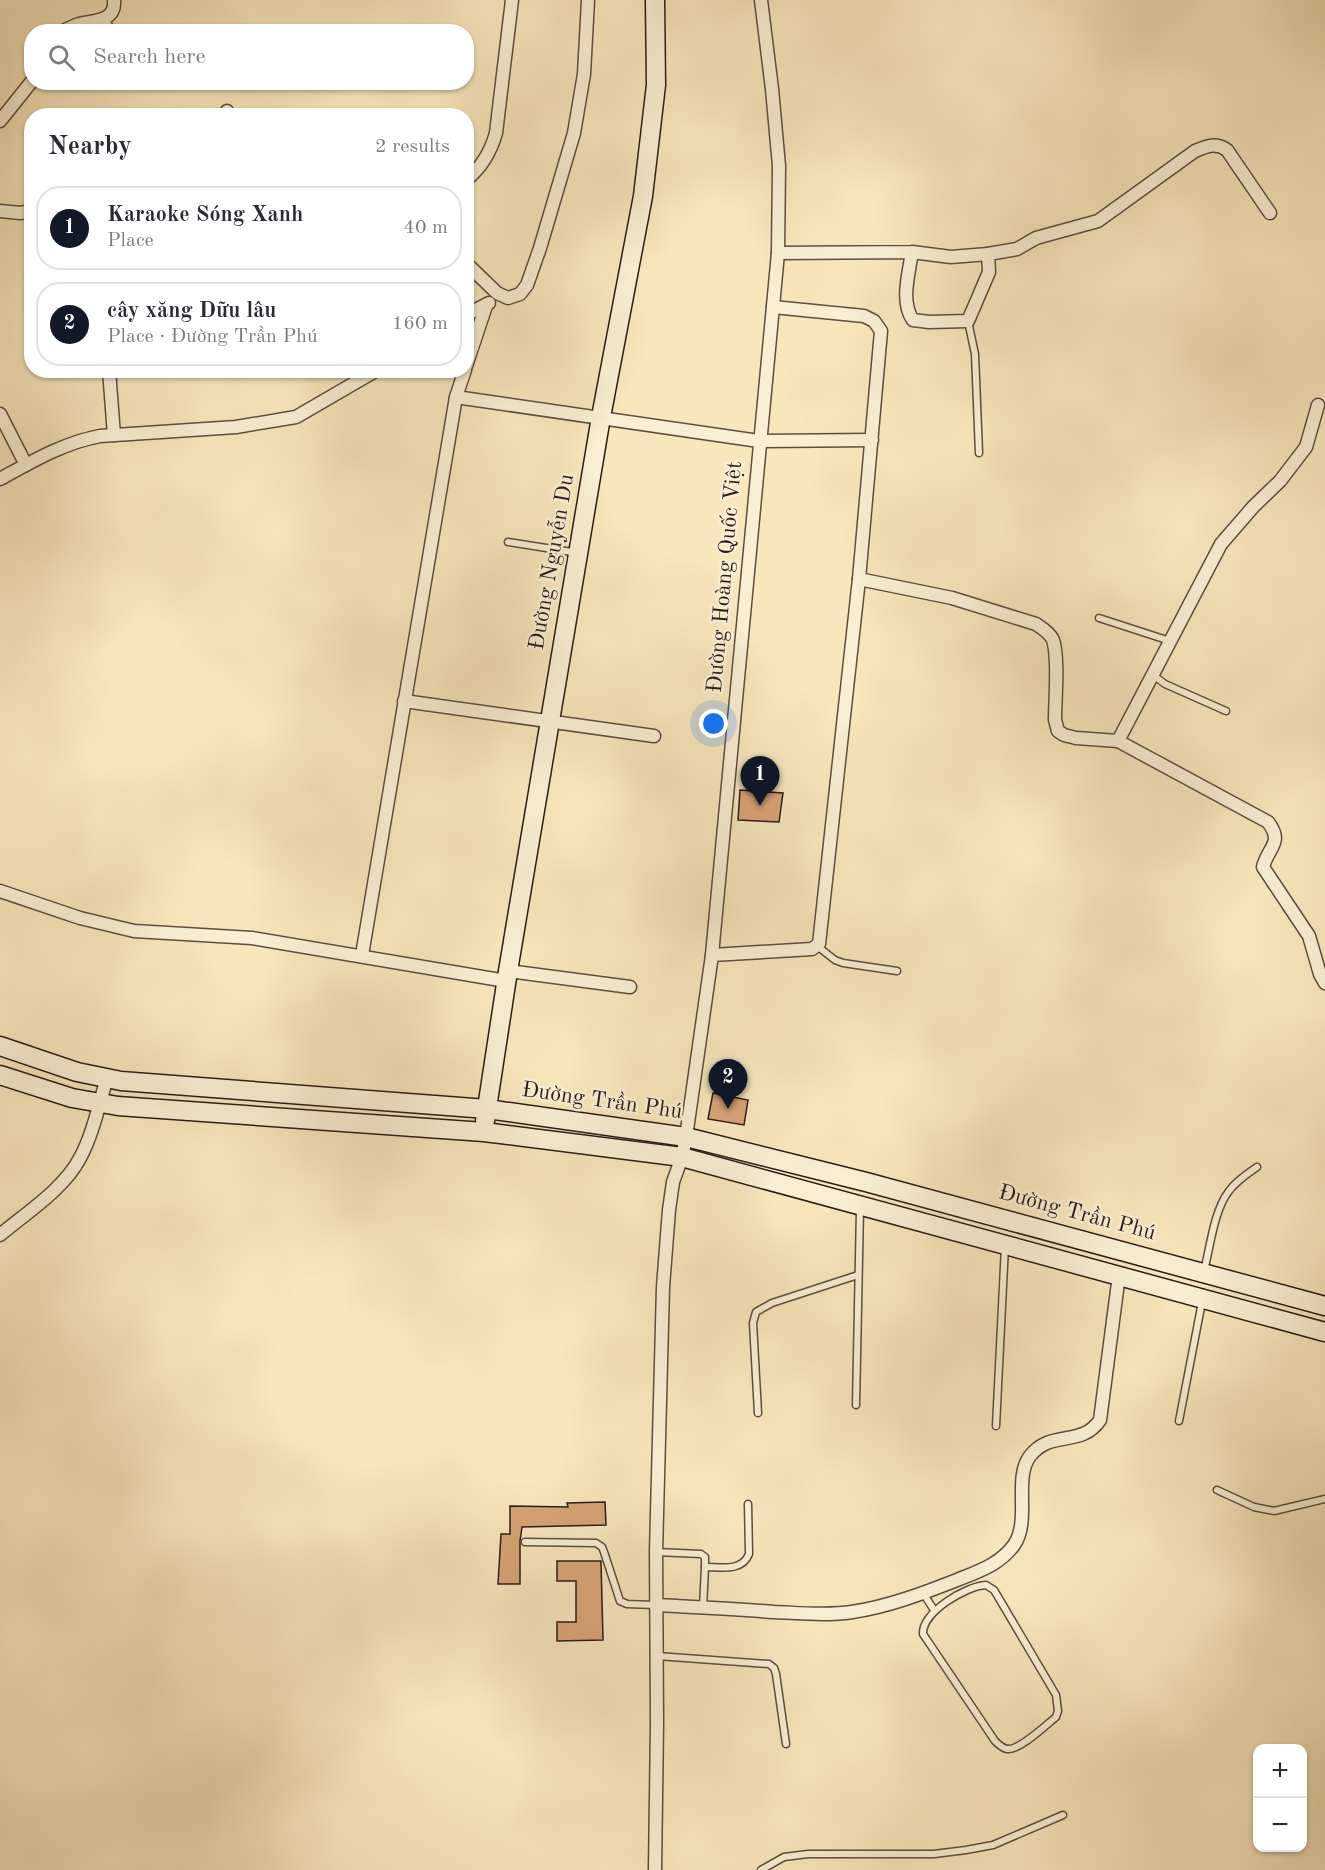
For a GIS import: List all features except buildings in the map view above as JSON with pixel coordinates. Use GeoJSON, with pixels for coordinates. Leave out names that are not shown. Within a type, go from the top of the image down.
{"type":"FeatureCollection","features":[{"type":"Feature","properties":{"kind":"main road","name":"Đường Nguyễn Du"},"geometry":{"type":"LineString","coordinates":[[484,1132],[507,976],[601,417],[643,196],[656,85],[655,0]]}},
{"type":"Feature","properties":{"kind":"main road","name":"Đường Trần Phú"},"geometry":{"type":"LineString","coordinates":[[0,1046],[78,1071],[144,1083],[487,1110],[686,1137],[866,1182],[1325,1306]]}},
{"type":"Feature","properties":{"kind":"main road","name":"Đường Trần Phú"},"geometry":{"type":"LineString","coordinates":[[0,1075],[72,1098],[118,1106],[484,1132],[682,1157],[1325,1332]]}},
{"type":"Feature","properties":{"kind":"street"},"geometry":{"type":"LineString","coordinates":[[78,24],[105,19],[112,13],[114,0]]}},
{"type":"Feature","properties":{"kind":"street"},"geometry":{"type":"LineString","coordinates":[[474,170],[492,149],[496,133],[512,0]]}},
{"type":"Feature","properties":{"kind":"street"},"geometry":{"type":"LineString","coordinates":[[474,271],[497,293],[508,298],[520,294],[527,285],[574,133],[584,74],[588,0]]}},
{"type":"Feature","properties":{"kind":"street","name":"Đường Hoàng Quốc Việt"},"geometry":{"type":"LineString","coordinates":[[656,1870],[656,1552],[663,1287],[671,1191],[686,1137],[712,955],[778,253],[779,166],[761,0]]}},
{"type":"Feature","properties":{"kind":"street"},"geometry":{"type":"LineString","coordinates":[[0,121],[25,90]]}},
{"type":"Feature","properties":{"kind":"street"},"geometry":{"type":"LineString","coordinates":[[778,253],[912,252],[951,257],[1017,249],[1036,238],[1098,221],[1195,151],[1209,145],[1220,145],[1227,150],[1270,213]]}},
{"type":"Feature","properties":{"kind":"street"},"geometry":{"type":"LineString","coordinates":[[0,212],[24,212]]}},
{"type":"Feature","properties":{"kind":"street"},"geometry":{"type":"LineString","coordinates":[[912,252],[906,302],[908,313],[912,320],[929,322],[968,321],[989,272],[988,254]]}},
{"type":"Feature","properties":{"kind":"street"},"geometry":{"type":"LineString","coordinates":[[474,342],[486,306],[497,293]]}},
{"type":"Feature","properties":{"kind":"street"},"geometry":{"type":"LineString","coordinates":[[474,311],[486,306]]}},
{"type":"Feature","properties":{"kind":"street"},"geometry":{"type":"LineString","coordinates":[[712,955],[812,949],[820,940],[859,579],[881,331],[874,321],[864,316],[773,307]]}},
{"type":"Feature","properties":{"kind":"street"},"geometry":{"type":"LineString","coordinates":[[110,378],[114,435]]}},
{"type":"Feature","properties":{"kind":"street"},"geometry":{"type":"LineString","coordinates":[[0,479],[78,440],[114,435],[236,427],[296,417],[363,378]]}},
{"type":"Feature","properties":{"kind":"street"},"geometry":{"type":"LineString","coordinates":[[362,955],[456,397],[462,378]]}},
{"type":"Feature","properties":{"kind":"street"},"geometry":{"type":"LineString","coordinates":[[456,397],[759,441],[872,440]]}},
{"type":"Feature","properties":{"kind":"street"},"geometry":{"type":"LineString","coordinates":[[1118,741],[1221,544],[1253,507],[1280,481],[1306,447],[1318,405]]}},
{"type":"Feature","properties":{"kind":"street"},"geometry":{"type":"LineString","coordinates":[[0,414],[26,465]]}},
{"type":"Feature","properties":{"kind":"street"},"geometry":{"type":"LineString","coordinates":[[859,579],[952,597],[1036,624],[1052,638],[1055,652],[1055,720],[1058,731],[1076,738],[1118,741],[1268,822],[1275,831],[1276,840],[1263,867],[1309,936],[1320,974],[1325,983]]}},
{"type":"Feature","properties":{"kind":"street"},"geometry":{"type":"LineString","coordinates":[[404,701],[654,736]]}},
{"type":"Feature","properties":{"kind":"street"},"geometry":{"type":"LineString","coordinates":[[0,891],[80,918],[134,931],[252,938],[507,976],[630,987]]}},
{"type":"Feature","properties":{"kind":"street"},"geometry":{"type":"LineString","coordinates":[[0,1235],[34,1209],[71,1173],[85,1148],[107,1078]]}},
{"type":"Feature","properties":{"kind":"street"},"geometry":{"type":"LineString","coordinates":[[656,1605],[831,1614],[868,1609],[922,1593],[995,1564],[1016,1542],[1022,1520],[1024,1472],[1028,1458],[1048,1441],[1084,1435],[1094,1429],[1100,1420],[1119,1275]]}},
{"type":"Feature","properties":{"kind":"lane"},"geometry":{"type":"LineString","coordinates":[[105,19],[108,24]]}},
{"type":"Feature","properties":{"kind":"lane"},"geometry":{"type":"LineString","coordinates":[[968,321],[975,354],[979,453]]}},
{"type":"Feature","properties":{"kind":"lane"},"geometry":{"type":"LineString","coordinates":[[508,542],[578,553]]}},
{"type":"Feature","properties":{"kind":"lane"},"geometry":{"type":"LineString","coordinates":[[1099,618],[1170,641]]}},
{"type":"Feature","properties":{"kind":"lane"},"geometry":{"type":"LineString","coordinates":[[1153,675],[1166,684],[1226,711]]}},
{"type":"Feature","properties":{"kind":"lane"},"geometry":{"type":"LineString","coordinates":[[817,946],[835,960],[843,963],[897,971]]}},
{"type":"Feature","properties":{"kind":"lane"},"geometry":{"type":"LineString","coordinates":[[1203,1272],[1225,1196],[1236,1183],[1257,1167]]}},
{"type":"Feature","properties":{"kind":"lane"},"geometry":{"type":"LineString","coordinates":[[856,1405],[861,1205]]}},
{"type":"Feature","properties":{"kind":"lane"},"geometry":{"type":"LineString","coordinates":[[996,1426],[1005,1245]]}},
{"type":"Feature","properties":{"kind":"lane"},"geometry":{"type":"LineString","coordinates":[[758,1413],[753,1323],[756,1312],[772,1303],[858,1275]]}},
{"type":"Feature","properties":{"kind":"lane"},"geometry":{"type":"LineString","coordinates":[[1179,1421],[1202,1298]]}},
{"type":"Feature","properties":{"kind":"lane"},"geometry":{"type":"LineString","coordinates":[[1217,1490],[1254,1507],[1274,1511],[1325,1499]]}},
{"type":"Feature","properties":{"kind":"lane"},"geometry":{"type":"LineString","coordinates":[[705,1567],[732,1567],[744,1563],[748,1554],[748,1504]]}},
{"type":"Feature","properties":{"kind":"lane"},"geometry":{"type":"LineString","coordinates":[[525,1542],[596,1543],[602,1547],[620,1601],[627,1604],[656,1605]]}},
{"type":"Feature","properties":{"kind":"lane"},"geometry":{"type":"LineString","coordinates":[[656,1552],[702,1554],[705,1557],[703,1608]]}},
{"type":"Feature","properties":{"kind":"lane"},"geometry":{"type":"LineString","coordinates":[[986,1585],[991,1587],[1056,1695],[1058,1711],[1056,1717],[1015,1748],[1006,1749],[994,1741],[923,1634],[923,1624],[934,1610],[973,1587],[986,1585]]}},
{"type":"Feature","properties":{"kind":"lane"},"geometry":{"type":"LineString","coordinates":[[922,1593],[934,1610]]}},
{"type":"Feature","properties":{"kind":"lane"},"geometry":{"type":"LineString","coordinates":[[656,1656],[769,1664],[775,1671],[786,1744]]}},
{"type":"Feature","properties":{"kind":"lane"},"geometry":{"type":"LineString","coordinates":[[761,1870],[784,1857],[808,1854],[934,1854],[966,1850],[993,1845],[1063,1815]]}},
{"type":"Feature","properties":{"kind":"place","name":"Karaoke Sóng Xanh"},"geometry":{"type":"Point","coordinates":[760,806]}},
{"type":"Feature","properties":{"kind":"place","name":"cây xăng Dữu lâu"},"geometry":{"type":"Point","coordinates":[728,1109]}}]}
